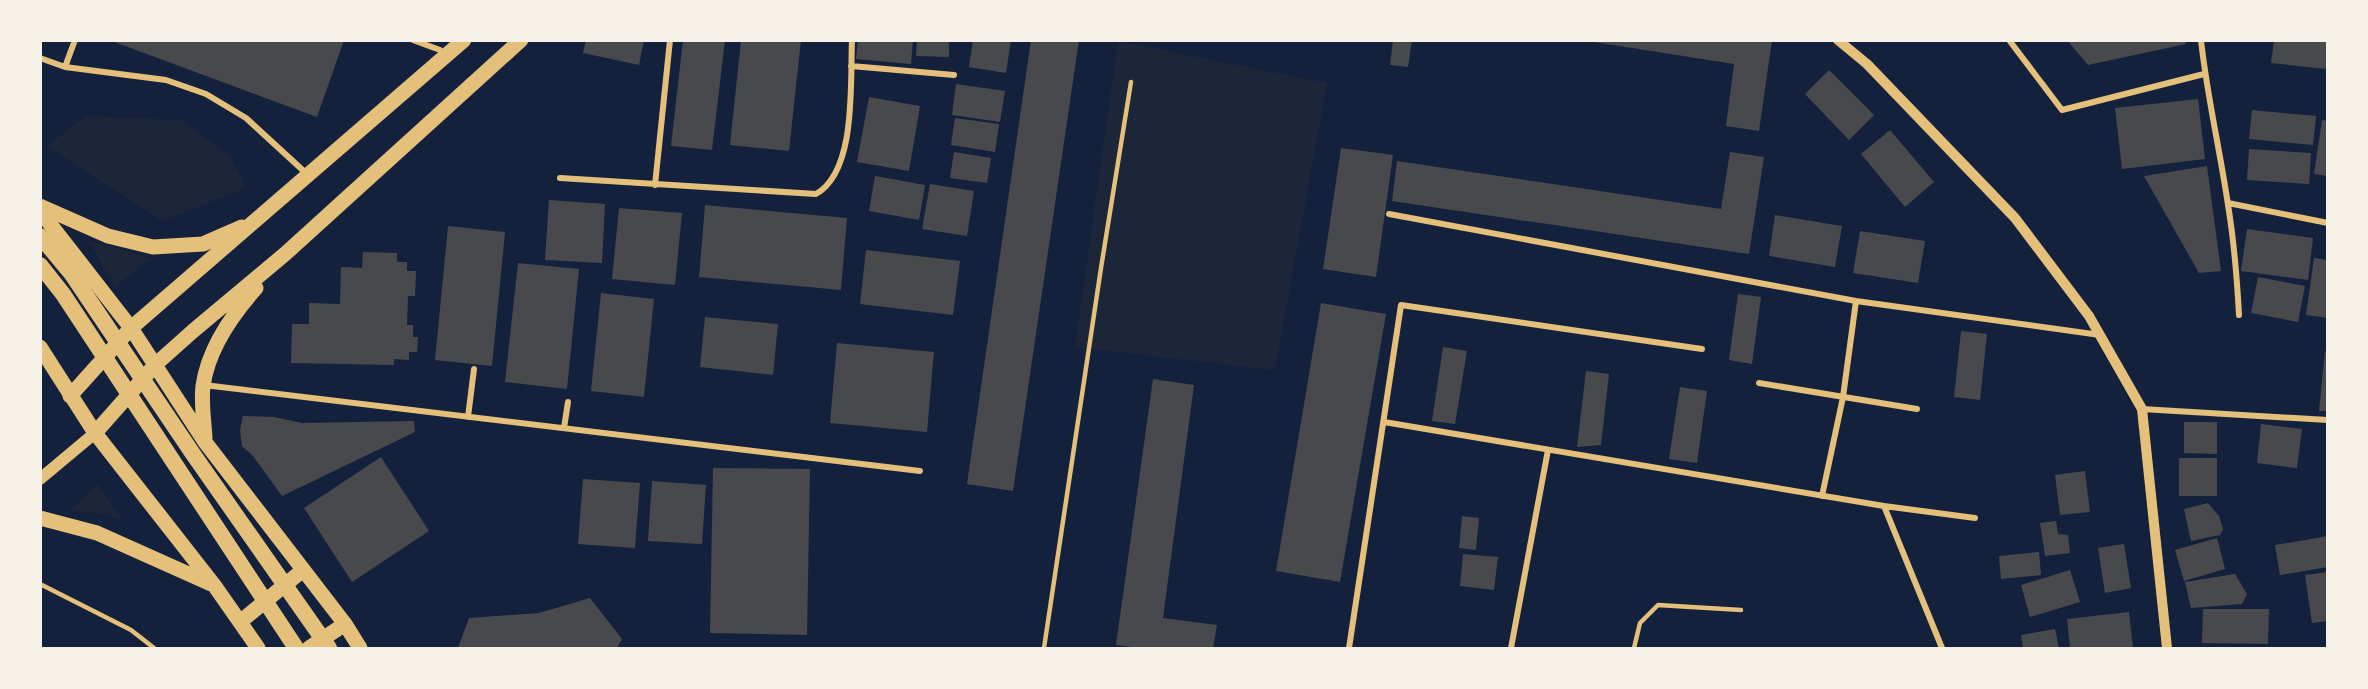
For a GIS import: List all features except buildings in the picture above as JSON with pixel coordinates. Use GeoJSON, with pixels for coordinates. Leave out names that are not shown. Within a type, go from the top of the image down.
{"type":"FeatureCollection","features":[{"type":"Feature","properties":{"kind":"highway"},"geometry":{"type":"LineString","coordinates":[[40,236],[71,273],[193,454],[329,648]]}},
{"type":"Feature","properties":{"kind":"highway"},"geometry":{"type":"LineString","coordinates":[[40,266],[63,294],[296,648]]}},
{"type":"Feature","properties":{"kind":"main road"},"geometry":{"type":"LineString","coordinates":[[70,396],[131,328],[309,175],[440,57],[464,40]]}},
{"type":"Feature","properties":{"kind":"main road"},"geometry":{"type":"LineString","coordinates":[[40,479],[95,433],[156,364],[285,254],[521,40]]}},
{"type":"Feature","properties":{"kind":"main road"},"geometry":{"type":"LineString","coordinates":[[40,206],[108,236],[153,247],[203,244],[256,221]]}},
{"type":"Feature","properties":{"kind":"main road"},"geometry":{"type":"LineString","coordinates":[[40,211],[131,328],[205,442],[345,624],[360,648]]}},
{"type":"Feature","properties":{"kind":"main road"},"geometry":{"type":"LineString","coordinates":[[205,442],[203,385],[214,351],[234,313],[285,254]]}},
{"type":"Feature","properties":{"kind":"main road"},"geometry":{"type":"LineString","coordinates":[[40,347],[95,433],[214,585],[258,648]]}},
{"type":"Feature","properties":{"kind":"main road"},"geometry":{"type":"LineString","coordinates":[[40,518],[97,533],[214,585]]}},
{"type":"Feature","properties":{"kind":"main road"},"geometry":{"type":"LineString","coordinates":[[240,622],[303,570]]}},
{"type":"Feature","properties":{"kind":"main road"},"geometry":{"type":"LineString","coordinates":[[309,648],[345,624]]}},
{"type":"Feature","properties":{"kind":"street"},"geometry":{"type":"LineString","coordinates":[[65,67],[75,40]]}},
{"type":"Feature","properties":{"kind":"street"},"geometry":{"type":"LineString","coordinates":[[413,40],[440,57],[441,40]]}},
{"type":"Feature","properties":{"kind":"street"},"geometry":{"type":"LineString","coordinates":[[655,185],[670,40]]}},
{"type":"Feature","properties":{"kind":"street"},"geometry":{"type":"LineString","coordinates":[[560,178],[816,194],[825,189],[844,155],[852,40]]}},
{"type":"Feature","properties":{"kind":"street"},"geometry":{"type":"LineString","coordinates":[[1838,40],[1867,64],[2015,218],[2090,316],[2142,409],[2167,648]]}},
{"type":"Feature","properties":{"kind":"street"},"geometry":{"type":"LineString","coordinates":[[2009,40],[2062,110],[2204,74]]}},
{"type":"Feature","properties":{"kind":"street"},"geometry":{"type":"LineString","coordinates":[[2201,40],[2204,74],[2228,203],[2236,265],[2239,315]]}},
{"type":"Feature","properties":{"kind":"street"},"geometry":{"type":"LineString","coordinates":[[40,58],[65,67],[165,80],[206,94],[246,118],[309,175]]}},
{"type":"Feature","properties":{"kind":"street"},"geometry":{"type":"LineString","coordinates":[[851,66],[954,75]]}},
{"type":"Feature","properties":{"kind":"street"},"geometry":{"type":"LineString","coordinates":[[2228,203],[2328,224]]}},
{"type":"Feature","properties":{"kind":"street"},"geometry":{"type":"LineString","coordinates":[[1389,214],[1856,301],[2100,335]]}},
{"type":"Feature","properties":{"kind":"street"},"geometry":{"type":"LineString","coordinates":[[1822,496],[1843,397],[1856,301]]}},
{"type":"Feature","properties":{"kind":"street"},"geometry":{"type":"LineString","coordinates":[[1349,648],[1401,305],[1702,349]]}},
{"type":"Feature","properties":{"kind":"street"},"geometry":{"type":"LineString","coordinates":[[468,417],[474,369]]}},
{"type":"Feature","properties":{"kind":"street"},"geometry":{"type":"LineString","coordinates":[[1759,382],[1917,408]]}},
{"type":"Feature","properties":{"kind":"street"},"geometry":{"type":"LineString","coordinates":[[203,385],[920,471]]}},
{"type":"Feature","properties":{"kind":"street"},"geometry":{"type":"LineString","coordinates":[[564,428],[568,402]]}},
{"type":"Feature","properties":{"kind":"street"},"geometry":{"type":"LineString","coordinates":[[2142,409],[2328,420]]}},
{"type":"Feature","properties":{"kind":"street"},"geometry":{"type":"LineString","coordinates":[[1384,422],[1822,496],[1975,518]]}},
{"type":"Feature","properties":{"kind":"street"},"geometry":{"type":"LineString","coordinates":[[1511,648],[1548,450]]}},
{"type":"Feature","properties":{"kind":"street"},"geometry":{"type":"LineString","coordinates":[[1884,506],[1942,648]]}},
{"type":"Feature","properties":{"kind":"lane"},"geometry":{"type":"LineString","coordinates":[[1044,648],[1131,82]]}},
{"type":"Feature","properties":{"kind":"lane"},"geometry":{"type":"LineString","coordinates":[[40,584],[131,630],[154,648]]}},
{"type":"Feature","properties":{"kind":"lane"},"geometry":{"type":"LineString","coordinates":[[1634,648],[1640,622],[1658,604],[1741,610]]}},
{"type":"Feature","properties":{"kind":"shaded area"},"geometry":{"type":"Polygon","coordinates":[[[1118,41],[1327,83],[1275,370],[1075,347],[1118,41]]]}},
{"type":"Feature","properties":{"kind":"shaded area"},"geometry":{"type":"Polygon","coordinates":[[[86,116],[182,120],[231,157],[246,188],[162,221],[47,146],[86,116]]]}},
{"type":"Feature","properties":{"kind":"shaded area"},"geometry":{"type":"Polygon","coordinates":[[[89,241],[151,258],[115,287],[89,241]]]}},
{"type":"Feature","properties":{"kind":"shaded area"},"geometry":{"type":"Polygon","coordinates":[[[97,484],[122,519],[104,514],[70,510],[97,484]]]}}]}
